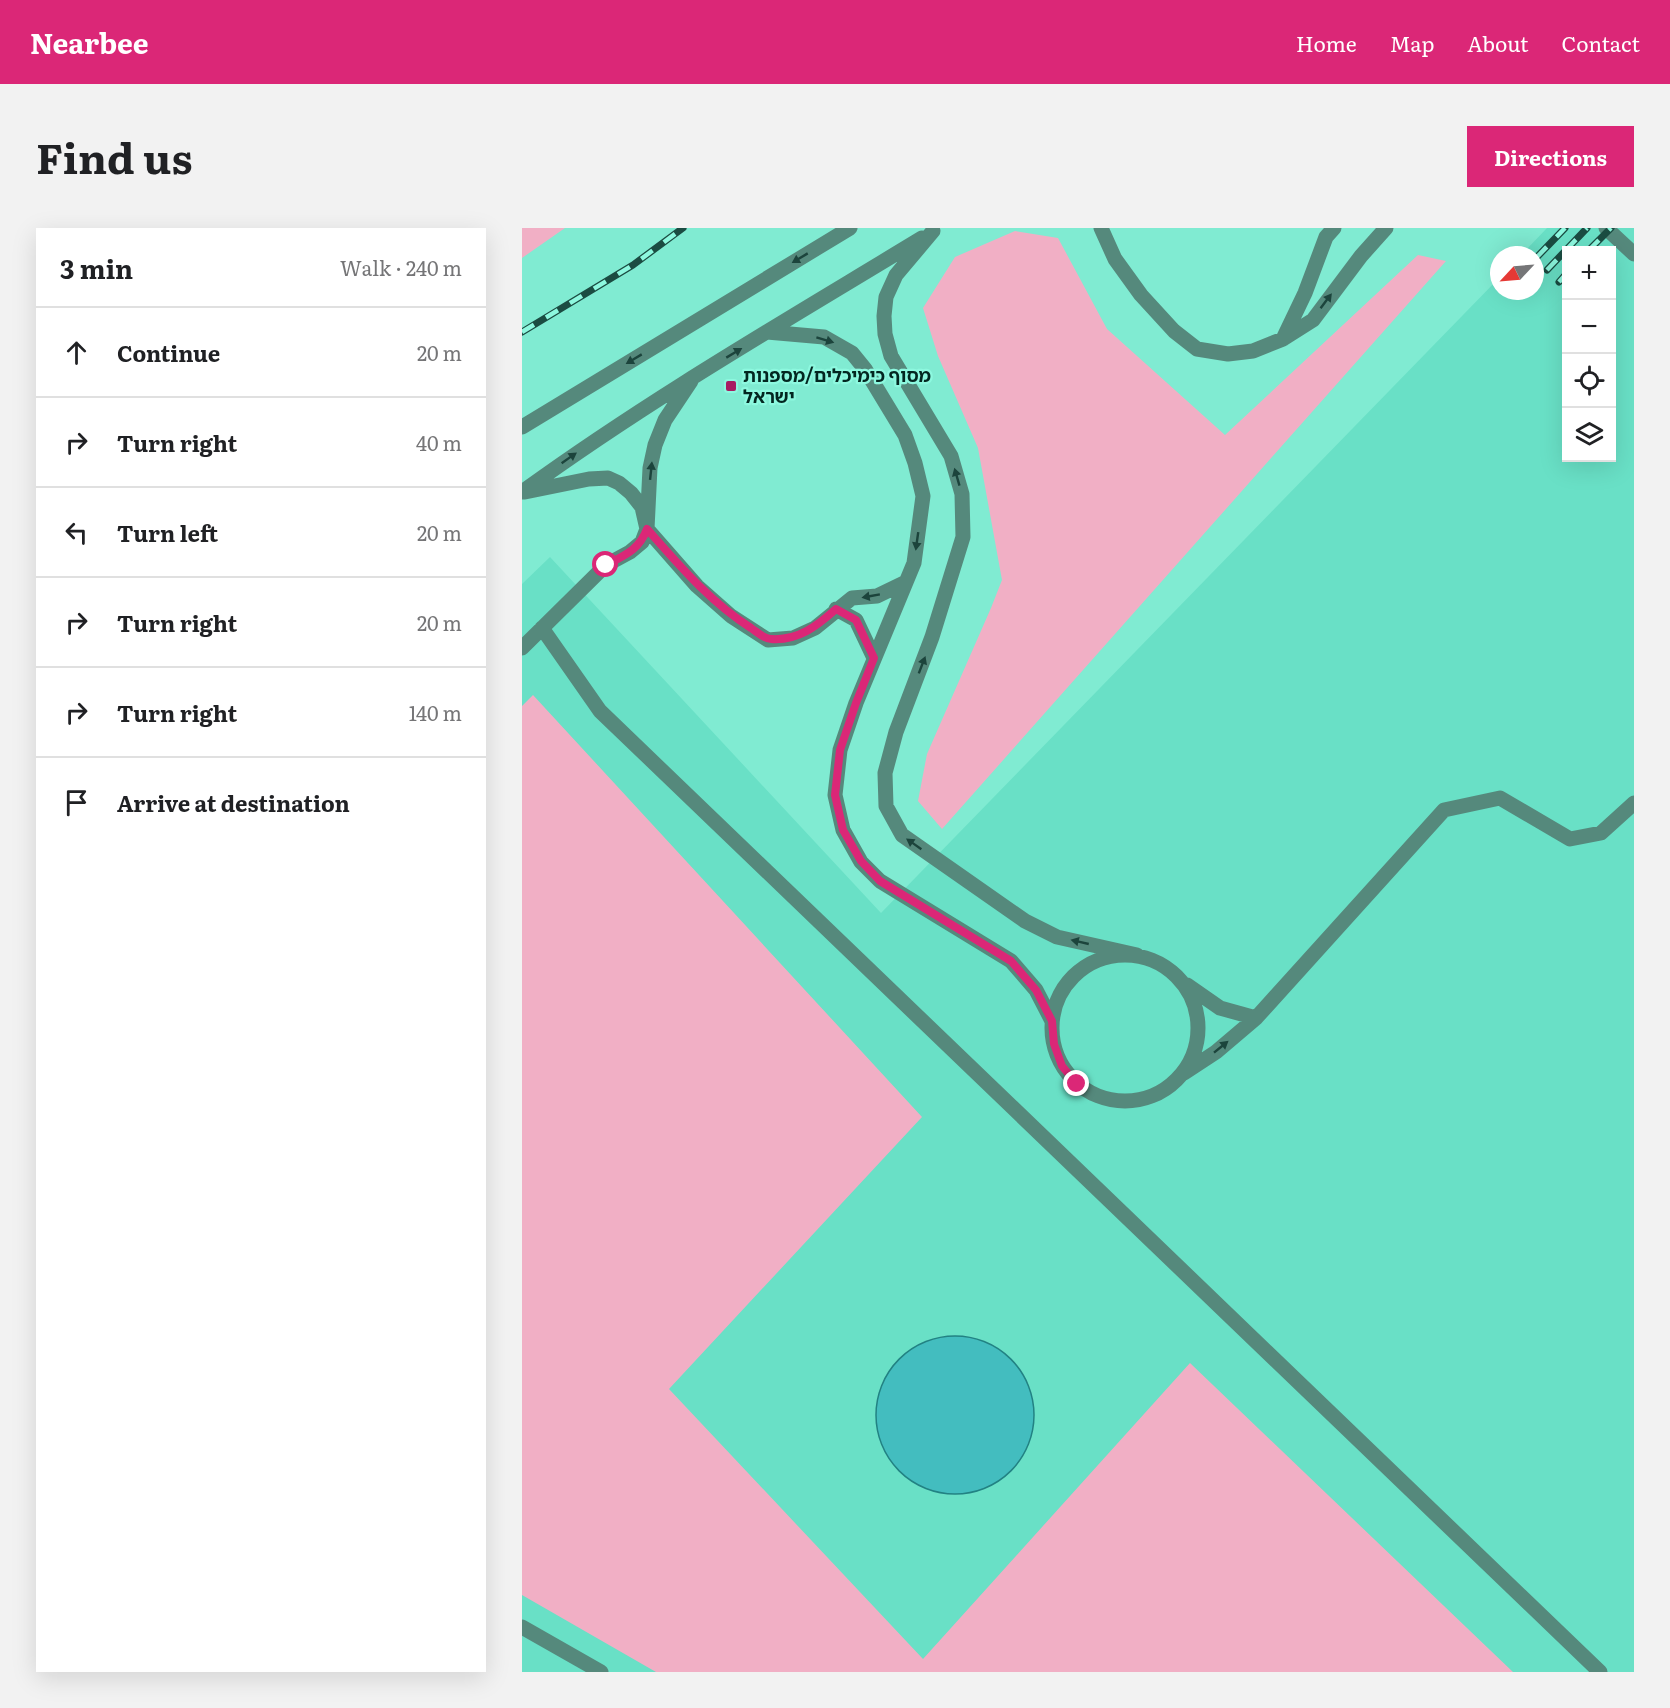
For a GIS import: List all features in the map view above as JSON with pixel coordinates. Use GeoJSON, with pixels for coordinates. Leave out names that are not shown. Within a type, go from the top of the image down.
{"type":"FeatureCollection","features":[{"type":"Feature","properties":{"kind":"street"},"geometry":{"type":"LineString","coordinates":[[522,427],[850,228]]}},
{"type":"Feature","properties":{"kind":"street"},"geometry":{"type":"LineString","coordinates":[[1101,228],[1115,259],[1174,332],[1197,349],[1228,354],[1253,351],[1283,339],[1312,320],[1361,256],[1386,228]]}},
{"type":"Feature","properties":{"kind":"street"},"geometry":{"type":"LineString","coordinates":[[1283,339],[1305,293],[1326,237],[1334,228]]}},
{"type":"Feature","properties":{"kind":"street"},"geometry":{"type":"LineString","coordinates":[[1606,228],[1634,254]]}},
{"type":"Feature","properties":{"kind":"street"},"geometry":{"type":"LineString","coordinates":[[522,492],[574,454],[693,377],[935,230]]}},
{"type":"Feature","properties":{"kind":"street"},"geometry":{"type":"LineString","coordinates":[[935,230],[896,275],[886,297],[885,334],[891,356],[951,456],[962,494],[963,537],[932,638],[896,732],[885,773],[886,806],[902,835],[1025,921],[1057,937],[1137,956],[1160,964],[1220,1008],[1256,1018]]}},
{"type":"Feature","properties":{"kind":"street"},"geometry":{"type":"LineString","coordinates":[[767,332],[824,338],[852,353],[865,369],[905,435],[923,496],[914,562],[856,703],[840,750],[835,795],[843,830],[861,861],[880,881],[1011,961],[1036,990],[1052,1021]]}},
{"type":"Feature","properties":{"kind":"street"},"geometry":{"type":"LineString","coordinates":[[522,648],[606,565],[630,552],[642,542],[647,529],[650,468],[655,446],[665,420],[693,377]]}},
{"type":"Feature","properties":{"kind":"street"},"geometry":{"type":"LineString","coordinates":[[522,492],[589,479],[608,478],[619,483],[642,507],[647,529],[697,585],[731,616],[768,640],[793,638],[815,628],[852,598],[877,596],[906,582]]}},
{"type":"Feature","properties":{"kind":"street"},"geometry":{"type":"LineString","coordinates":[[836,609],[856,620],[874,658]]}},
{"type":"Feature","properties":{"kind":"street"},"geometry":{"type":"LineString","coordinates":[[542,628],[600,711],[1600,1672]]}},
{"type":"Feature","properties":{"kind":"street"},"geometry":{"type":"LineString","coordinates":[[1137,956],[1112,956],[1088,964],[1070,979],[1058,999],[1052,1021],[1054,1044],[1062,1066],[1077,1084],[1097,1096],[1119,1102],[1142,1100],[1166,1090],[1184,1073],[1216,1052],[1256,1018],[1444,810],[1500,798],[1570,839],[1601,833],[1634,803]]}},
{"type":"Feature","properties":{"kind":"street"},"geometry":{"type":"LineString","coordinates":[[1180,980],[1193,1001],[1199,1026],[1196,1051],[1184,1073]]}},
{"type":"Feature","properties":{"kind":"street"},"geometry":{"type":"LineString","coordinates":[[522,1627],[601,1672]]}},
{"type":"Feature","properties":{"kind":"shaded area"},"geometry":{"type":"Polygon","coordinates":[[[522,228],[565,228],[522,258],[522,228]]]}},
{"type":"Feature","properties":{"kind":"shaded area"},"geometry":{"type":"Polygon","coordinates":[[[1547,228],[1634,228],[1634,1672],[522,1672],[522,584],[550,557],[881,913],[1490,287],[1490,300],[1544,300],[1544,246],[1530,246],[1547,228]]]}},
{"type":"Feature","properties":{"kind":"shaded area"},"geometry":{"type":"Polygon","coordinates":[[[1015,231],[1058,238],[1107,329],[1225,435],[1418,255],[1446,261],[942,829],[918,801],[927,754],[1002,580],[978,448],[938,356],[923,308],[955,257],[1015,231]]]}},
{"type":"Feature","properties":{"kind":"shaded area"},"geometry":{"type":"Polygon","coordinates":[[[533,695],[922,1117],[669,1389],[923,1659],[1190,1363],[1513,1672],[656,1672],[522,1595],[522,706],[533,695]]]}},
{"type":"Feature","properties":{"kind":"building"},"geometry":{"type":"Polygon","coordinates":[[[955,1336],[985,1342],[1011,1359],[1028,1385],[1034,1415],[1028,1445],[1011,1471],[985,1488],[955,1494],[925,1488],[899,1471],[882,1445],[876,1415],[882,1385],[899,1359],[925,1342],[955,1336]]]}},
{"type":"Feature","properties":{"kind":"railway"},"geometry":{"type":"LineString","coordinates":[[522,332],[633,265],[683,228]]}},
{"type":"Feature","properties":{"kind":"railway"},"geometry":{"type":"LineString","coordinates":[[1544,250],[1565,228]]}},
{"type":"Feature","properties":{"kind":"railway"},"geometry":{"type":"LineString","coordinates":[[1547,270],[1587,228]]}},
{"type":"Feature","properties":{"kind":"railway"},"geometry":{"type":"LineString","coordinates":[[1593,246],[1611,228]]}},
{"type":"Feature","properties":{"kind":"railway"},"geometry":{"type":"LineString","coordinates":[[1559,282],[1562,279]]}},
{"type":"Feature","properties":{"kind":"place","name":"מסוף כימיכלים/מספנות ישראל"},"geometry":{"type":"Point","coordinates":[731,386]}},
{"type":"Feature","properties":{"kind":"route"},"geometry":{"type":"LineString","coordinates":[[606,565],[630,552],[642,542],[647,529],[697,585],[731,616],[768,640],[793,638],[815,628],[836,609],[856,620],[874,658],[840,750],[835,795],[843,830],[861,861],[880,881],[1011,961],[1036,990],[1052,1021],[1054,1044],[1062,1066],[1077,1084]]}}]}
